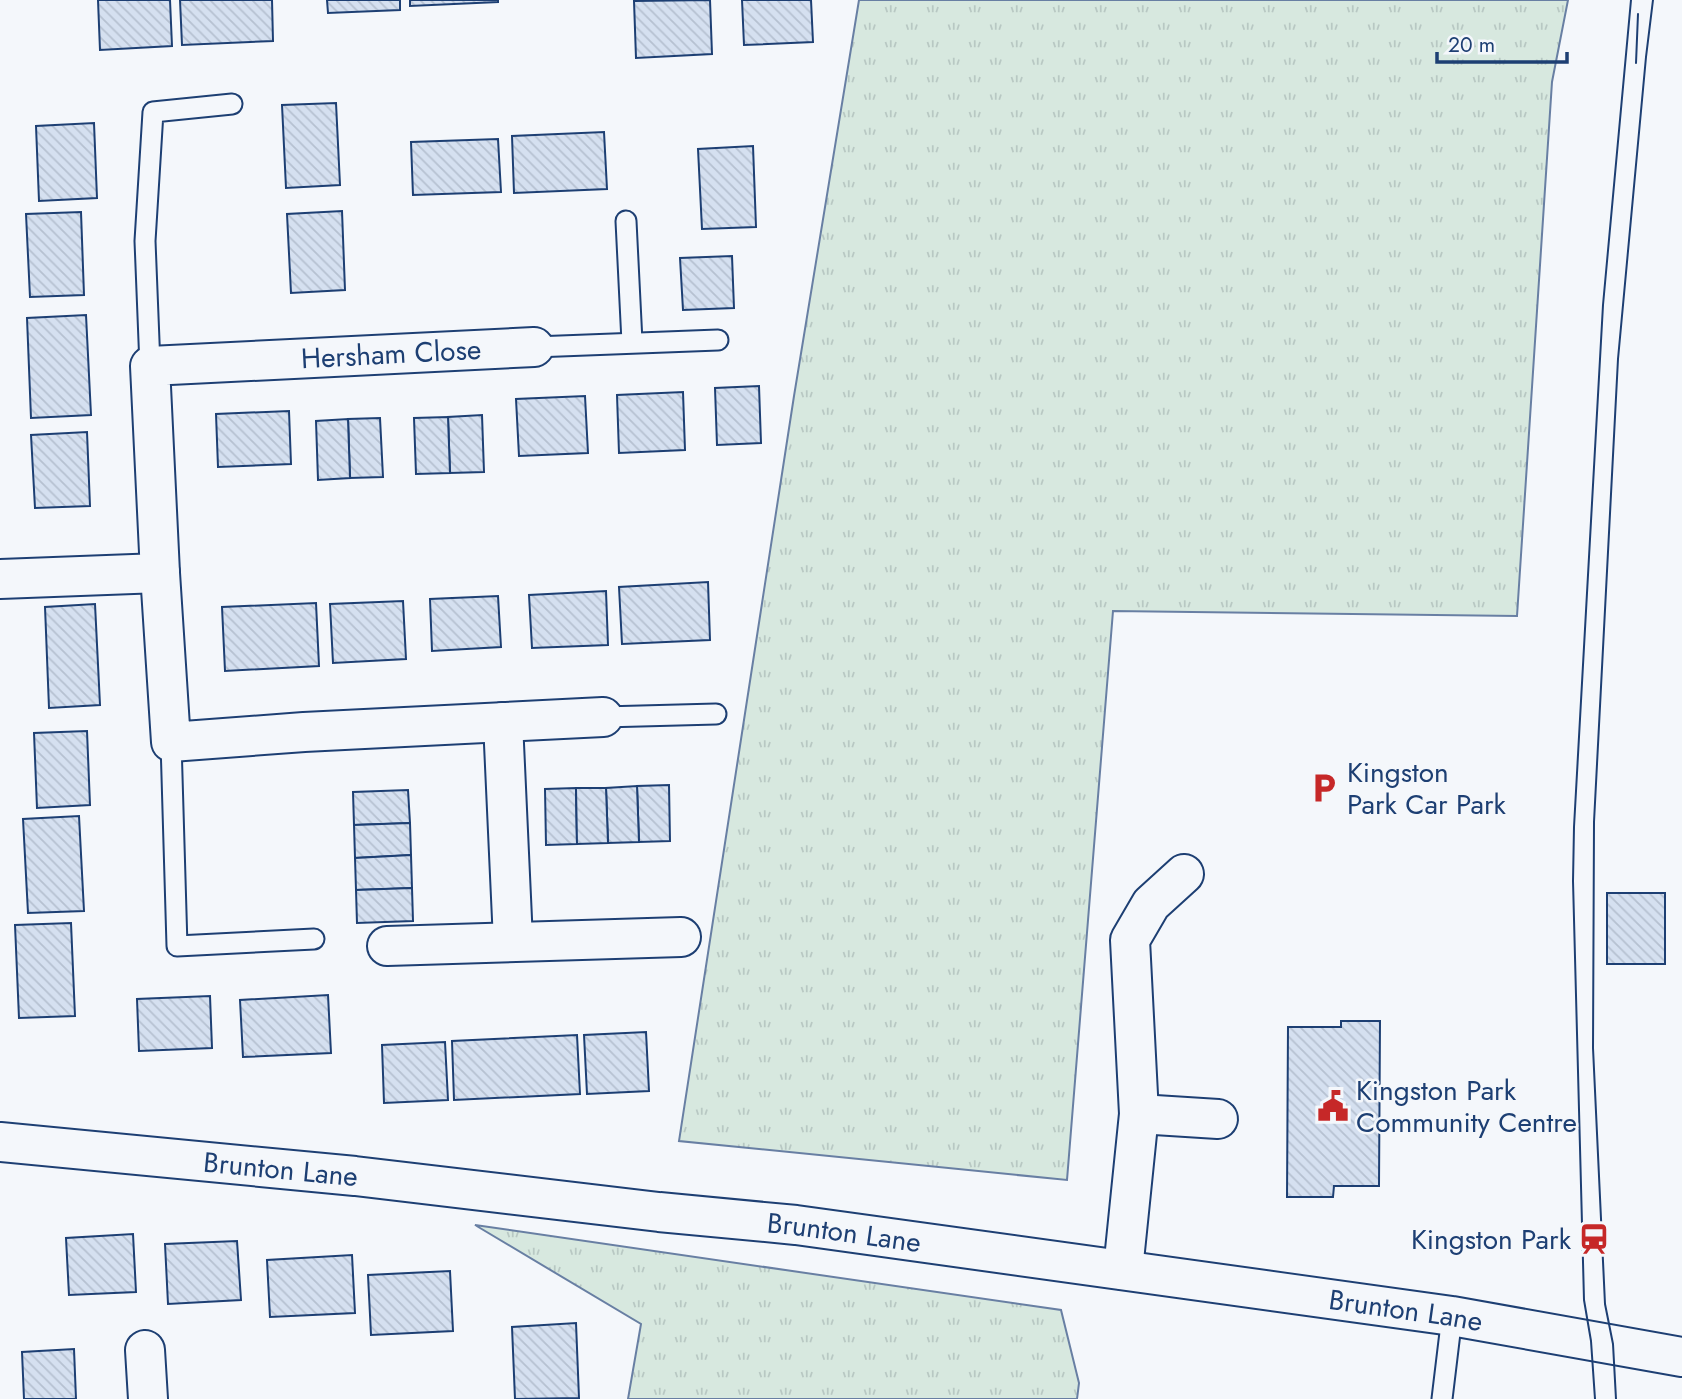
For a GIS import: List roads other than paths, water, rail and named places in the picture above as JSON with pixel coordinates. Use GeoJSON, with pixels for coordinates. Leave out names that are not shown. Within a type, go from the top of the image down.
{"type":"FeatureCollection","features":[{"type":"Feature","properties":{"kind":"street","name":"Hersham Close"},"geometry":{"type":"LineString","coordinates":[[150,366],[534,347]]}},
{"type":"Feature","properties":{"kind":"street"},"geometry":{"type":"LineString","coordinates":[[150,366],[171,742],[304,732],[603,718]]}},
{"type":"Feature","properties":{"kind":"street"},"geometry":{"type":"LineString","coordinates":[[0,579],[160,573]]}},
{"type":"Feature","properties":{"kind":"street"},"geometry":{"type":"LineString","coordinates":[[503,722],[513,941]]}},
{"type":"Feature","properties":{"kind":"street"},"geometry":{"type":"LineString","coordinates":[[1123,1270],[1139,1114],[1130,940],[1151,904],[1184,874]]}},
{"type":"Feature","properties":{"kind":"street"},"geometry":{"type":"LineString","coordinates":[[387,946],[681,937]]}},
{"type":"Feature","properties":{"kind":"street"},"geometry":{"type":"LineString","coordinates":[[1139,1114],[1218,1119]]}},
{"type":"Feature","properties":{"kind":"street","name":"Brunton Lane"},"geometry":{"type":"LineString","coordinates":[[0,1142],[355,1176],[659,1212],[796,1225],[1452,1316],[1682,1357]]}},
{"type":"Feature","properties":{"kind":"street"},"geometry":{"type":"LineString","coordinates":[[145,1350],[148,1399]]}},
{"type":"Feature","properties":{"kind":"lane"},"geometry":{"type":"LineString","coordinates":[[150,366],[145,242],[153,112],[232,104]]}},
{"type":"Feature","properties":{"kind":"lane"},"geometry":{"type":"LineString","coordinates":[[626,221],[632,342]]}},
{"type":"Feature","properties":{"kind":"lane","name":"Hersham Close"},"geometry":{"type":"LineString","coordinates":[[534,347],[718,340]]}},
{"type":"Feature","properties":{"kind":"lane"},"geometry":{"type":"LineString","coordinates":[[603,718],[716,714]]}},
{"type":"Feature","properties":{"kind":"lane"},"geometry":{"type":"LineString","coordinates":[[171,742],[177,946],[314,939]]}},
{"type":"Feature","properties":{"kind":"lane"},"geometry":{"type":"LineString","coordinates":[[1442,1399],[1452,1316]]}},
{"type":"Feature","properties":{"kind":"tram line"},"geometry":{"type":"LineString","coordinates":[[1595,1399],[1591,1341],[1584,1300],[1573,881],[1574,827],[1603,305],[1631,0]]}},
{"type":"Feature","properties":{"kind":"tram line"},"geometry":{"type":"LineString","coordinates":[[1616,1399],[1613,1344],[1605,1304],[1593,1048],[1594,822],[1618,359],[1653,0]]}},
{"type":"Feature","properties":{"kind":"tram line"},"geometry":{"type":"LineString","coordinates":[[1636,63],[1638,14]]}},
{"type":"Feature","properties":{"kind":"place","name":"Kingston Park Car Park"},"geometry":{"type":"Point","coordinates":[1324,788]}},
{"type":"Feature","properties":{"kind":"place","name":"Kingston Park Community Centre"},"geometry":{"type":"Point","coordinates":[1333,1106]}},
{"type":"Feature","properties":{"kind":"place","name":"Kingston Park"},"geometry":{"type":"Point","coordinates":[1594,1239]}}]}
